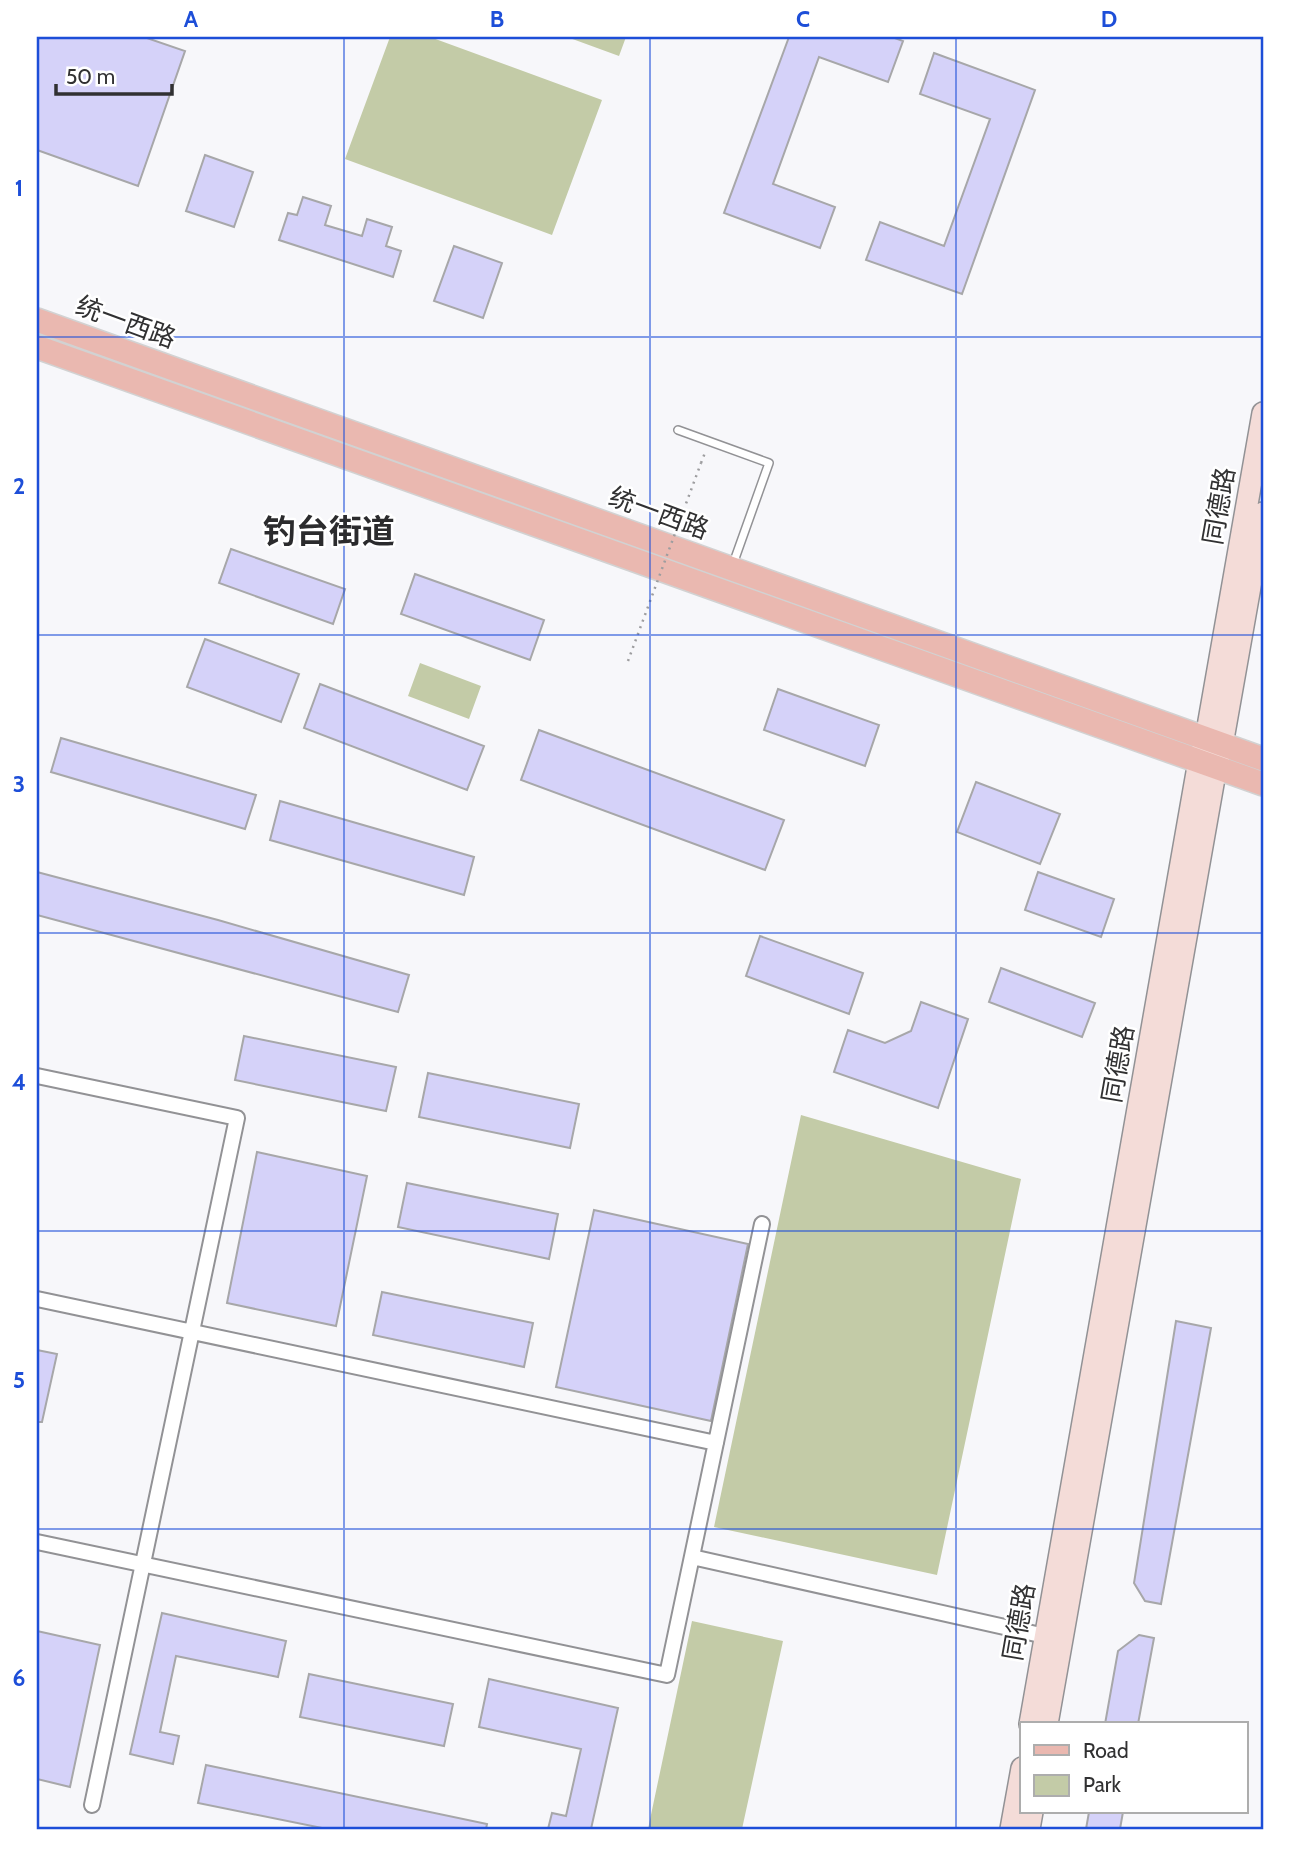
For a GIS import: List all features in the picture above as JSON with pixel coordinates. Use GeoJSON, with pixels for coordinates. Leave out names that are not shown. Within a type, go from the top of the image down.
{"type":"FeatureCollection","features":[{"type":"Feature","properties":{"kind":"main road","name":"统一西路"},"geometry":{"type":"LineString","coordinates":[[37,320],[1263,759]]}},
{"type":"Feature","properties":{"kind":"main road","name":"统一西路"},"geometry":{"type":"LineString","coordinates":[[37,347],[1263,784]]}},
{"type":"Feature","properties":{"kind":"street","name":"同德路"},"geometry":{"type":"LineString","coordinates":[[1214,741],[1263,413]]}},
{"type":"Feature","properties":{"kind":"street","name":"同德路"},"geometry":{"type":"LineString","coordinates":[[1030,1722],[1207,764],[1263,513]]}},
{"type":"Feature","properties":{"kind":"street","name":"同德路"},"geometry":{"type":"LineString","coordinates":[[1047,1722],[1207,764]]}},
{"type":"Feature","properties":{"kind":"street"},"geometry":{"type":"LineString","coordinates":[[37,1076],[237,1118],[92,1805]]}},
{"type":"Feature","properties":{"kind":"street"},"geometry":{"type":"LineString","coordinates":[[37,1542],[667,1675],[762,1224]]}},
{"type":"Feature","properties":{"kind":"street"},"geometry":{"type":"LineString","coordinates":[[37,1298],[716,1443]]}},
{"type":"Feature","properties":{"kind":"street"},"geometry":{"type":"LineString","coordinates":[[692,1557],[1045,1636]]}},
{"type":"Feature","properties":{"kind":"street"},"geometry":{"type":"LineString","coordinates":[[1011,1829],[1020,1780]]}},
{"type":"Feature","properties":{"kind":"lane"},"geometry":{"type":"LineString","coordinates":[[678,430],[769,463],[731,568]]}},
{"type":"Feature","properties":{"kind":"path"},"geometry":{"type":"LineString","coordinates":[[628,661],[701,463]]}},
{"type":"Feature","properties":{"kind":"green space"},"geometry":{"type":"Polygon","coordinates":[[[390,37],[430,37],[602,100],[552,235],[345,159],[390,37]]]}},
{"type":"Feature","properties":{"kind":"green space"},"geometry":{"type":"Polygon","coordinates":[[[567,37],[626,37],[619,56],[567,37]]]}},
{"type":"Feature","properties":{"kind":"green space"},"geometry":{"type":"Polygon","coordinates":[[[420,663],[481,686],[469,719],[408,696],[420,663]]]}},
{"type":"Feature","properties":{"kind":"green space"},"geometry":{"type":"Polygon","coordinates":[[[801,1115],[1021,1179],[937,1575],[714,1527],[801,1115]]]}},
{"type":"Feature","properties":{"kind":"green space"},"geometry":{"type":"Polygon","coordinates":[[[692,1621],[783,1641],[742,1829],[648,1829],[692,1621]]]}},
{"type":"Feature","properties":{"kind":"building"},"geometry":{"type":"Polygon","coordinates":[[[37,37],[144,37],[185,51],[138,186],[37,150],[37,37]]]}},
{"type":"Feature","properties":{"kind":"building"},"geometry":{"type":"Polygon","coordinates":[[[789,37],[892,37],[903,41],[888,82],[819,57],[773,184],[835,207],[820,248],[724,213],[789,37]]]}},
{"type":"Feature","properties":{"kind":"building"},"geometry":{"type":"Polygon","coordinates":[[[934,53],[1035,90],[962,294],[866,260],[880,222],[944,246],[990,119],[920,94],[934,53]]]}},
{"type":"Feature","properties":{"kind":"building"},"geometry":{"type":"Polygon","coordinates":[[[205,155],[253,172],[234,227],[186,211],[205,155]]]}},
{"type":"Feature","properties":{"kind":"building"},"geometry":{"type":"Polygon","coordinates":[[[303,197],[331,206],[325,225],[362,236],[367,219],[392,227],[386,246],[401,251],[393,277],[279,240],[288,213],[297,215],[303,197]]]}},
{"type":"Feature","properties":{"kind":"building"},"geometry":{"type":"Polygon","coordinates":[[[454,246],[502,263],[483,318],[434,301],[454,246]]]}},
{"type":"Feature","properties":{"kind":"building"},"geometry":{"type":"Polygon","coordinates":[[[231,549],[345,589],[333,624],[219,583],[231,549]]]}},
{"type":"Feature","properties":{"kind":"building"},"geometry":{"type":"Polygon","coordinates":[[[415,574],[544,620],[530,660],[401,614],[415,574]]]}},
{"type":"Feature","properties":{"kind":"building"},"geometry":{"type":"Polygon","coordinates":[[[205,639],[299,674],[281,722],[187,687],[205,639]]]}},
{"type":"Feature","properties":{"kind":"building"},"geometry":{"type":"Polygon","coordinates":[[[320,684],[484,746],[467,790],[304,728],[320,684]]]}},
{"type":"Feature","properties":{"kind":"building"},"geometry":{"type":"Polygon","coordinates":[[[778,689],[879,725],[865,766],[764,730],[778,689]]]}},
{"type":"Feature","properties":{"kind":"building"},"geometry":{"type":"Polygon","coordinates":[[[539,730],[784,820],[765,870],[521,780],[539,730]]]}},
{"type":"Feature","properties":{"kind":"building"},"geometry":{"type":"Polygon","coordinates":[[[61,738],[256,795],[245,829],[51,772],[61,738]]]}},
{"type":"Feature","properties":{"kind":"building"},"geometry":{"type":"Polygon","coordinates":[[[976,782],[1060,814],[1040,864],[957,832],[976,782]]]}},
{"type":"Feature","properties":{"kind":"building"},"geometry":{"type":"Polygon","coordinates":[[[280,801],[474,857],[464,895],[270,840],[280,801]]]}},
{"type":"Feature","properties":{"kind":"building"},"geometry":{"type":"Polygon","coordinates":[[[37,872],[409,975],[398,1012],[37,915],[37,872]]]}},
{"type":"Feature","properties":{"kind":"building"},"geometry":{"type":"Polygon","coordinates":[[[1038,872],[1114,899],[1101,937],[1025,910],[1038,872]]]}},
{"type":"Feature","properties":{"kind":"building"},"geometry":{"type":"Polygon","coordinates":[[[760,936],[863,973],[849,1014],[746,976],[760,936]]]}},
{"type":"Feature","properties":{"kind":"building"},"geometry":{"type":"Polygon","coordinates":[[[1001,968],[1095,1003],[1082,1037],[989,1002],[1001,968]]]}},
{"type":"Feature","properties":{"kind":"building"},"geometry":{"type":"Polygon","coordinates":[[[921,1002],[968,1019],[938,1108],[834,1072],[848,1030],[885,1043],[911,1031],[921,1002]]]}},
{"type":"Feature","properties":{"kind":"building"},"geometry":{"type":"Polygon","coordinates":[[[244,1036],[396,1067],[386,1111],[235,1080],[244,1036]]]}},
{"type":"Feature","properties":{"kind":"building"},"geometry":{"type":"Polygon","coordinates":[[[428,1073],[579,1104],[570,1148],[419,1117],[428,1073]]]}},
{"type":"Feature","properties":{"kind":"building"},"geometry":{"type":"Polygon","coordinates":[[[257,1152],[367,1176],[336,1326],[227,1303],[257,1152]]]}},
{"type":"Feature","properties":{"kind":"building"},"geometry":{"type":"Polygon","coordinates":[[[407,1183],[558,1214],[549,1259],[398,1227],[407,1183]]]}},
{"type":"Feature","properties":{"kind":"building"},"geometry":{"type":"Polygon","coordinates":[[[594,1210],[748,1244],[711,1421],[556,1387],[594,1210]]]}},
{"type":"Feature","properties":{"kind":"building"},"geometry":{"type":"Polygon","coordinates":[[[382,1292],[533,1323],[524,1367],[373,1335],[382,1292]]]}},
{"type":"Feature","properties":{"kind":"building"},"geometry":{"type":"Polygon","coordinates":[[[1176,1321],[1211,1328],[1161,1604],[1145,1601],[1134,1583],[1176,1321]]]}},
{"type":"Feature","properties":{"kind":"building"},"geometry":{"type":"Polygon","coordinates":[[[37,1350],[57,1354],[42,1422],[37,1422],[37,1350]]]}},
{"type":"Feature","properties":{"kind":"building"},"geometry":{"type":"Polygon","coordinates":[[[162,1613],[286,1641],[278,1677],[176,1656],[160,1732],[179,1736],[173,1764],[130,1754],[162,1613]]]}},
{"type":"Feature","properties":{"kind":"building"},"geometry":{"type":"Polygon","coordinates":[[[37,1631],[100,1645],[70,1787],[37,1779],[37,1631]]]}},
{"type":"Feature","properties":{"kind":"building"},"geometry":{"type":"Polygon","coordinates":[[[1139,1635],[1154,1638],[1138,1722],[1105,1722],[1118,1651],[1139,1635]]]}},
{"type":"Feature","properties":{"kind":"building"},"geometry":{"type":"Polygon","coordinates":[[[309,1674],[453,1704],[444,1746],[300,1717],[309,1674]]]}},
{"type":"Feature","properties":{"kind":"building"},"geometry":{"type":"Polygon","coordinates":[[[489,1679],[618,1708],[591,1829],[548,1829],[552,1813],[566,1816],[581,1749],[479,1727],[489,1679]]]}},
{"type":"Feature","properties":{"kind":"building"},"geometry":{"type":"Polygon","coordinates":[[[206,1765],[487,1824],[486,1829],[327,1829],[198,1803],[206,1765]]]}},
{"type":"Feature","properties":{"kind":"building"},"geometry":{"type":"Polygon","coordinates":[[[1089,1814],[1123,1814],[1120,1829],[1086,1829],[1089,1814]]]}},
{"type":"Feature","properties":{"kind":"district","name":"钓台街道"},"geometry":{"type":"Point","coordinates":[329,531]}}]}
